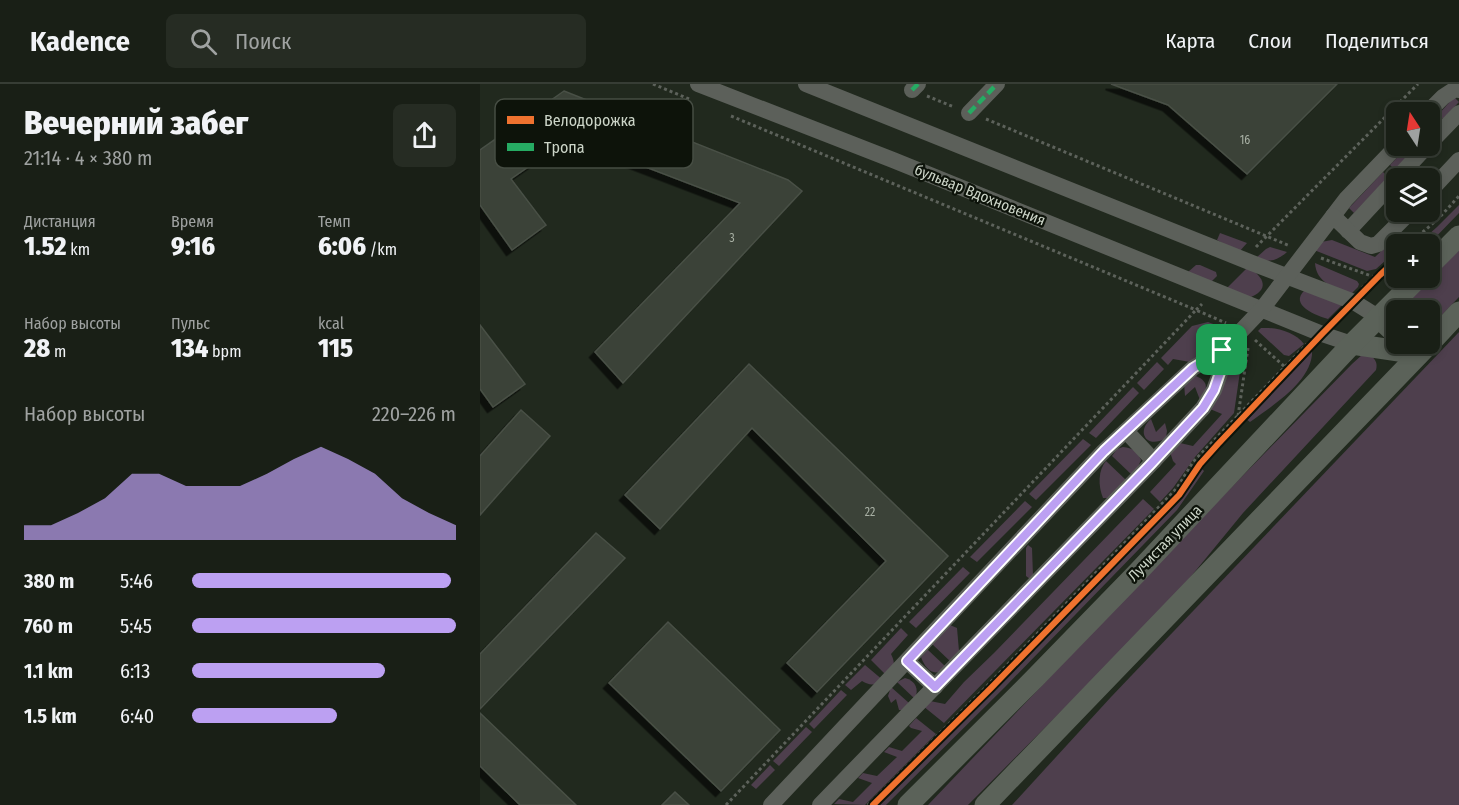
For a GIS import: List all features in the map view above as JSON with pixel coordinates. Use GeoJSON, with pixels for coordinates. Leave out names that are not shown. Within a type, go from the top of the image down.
{"type":"FeatureCollection","features":[{"type":"Feature","properties":{"kind":"main road"},"geometry":{"type":"LineString","coordinates":[[1440,255],[1459,236]]}},
{"type":"Feature","properties":{"kind":"main road","name":"Лучистая улица"},"geometry":{"type":"LineString","coordinates":[[908,805],[1136,574],[1352,344],[1408,288]]}},
{"type":"Feature","properties":{"kind":"main road"},"geometry":{"type":"LineString","coordinates":[[1440,329],[1459,312]]}},
{"type":"Feature","properties":{"kind":"main road"},"geometry":{"type":"LineString","coordinates":[[1378,317],[1386,325]]}},
{"type":"Feature","properties":{"kind":"main road"},"geometry":{"type":"LineString","coordinates":[[1352,344],[1386,345]]}},
{"type":"Feature","properties":{"kind":"main road"},"geometry":{"type":"LineString","coordinates":[[985,805],[1413,354]]}},
{"type":"Feature","properties":{"kind":"street","name":"бульвар Вдохновения"},"geometry":{"type":"LineString","coordinates":[[698,84],[1352,344]]}},
{"type":"Feature","properties":{"kind":"street"},"geometry":{"type":"LineString","coordinates":[[806,84],[1352,302],[1378,317]]}},
{"type":"Feature","properties":{"kind":"street"},"geometry":{"type":"LineString","coordinates":[[969,112],[997,84]]}},
{"type":"Feature","properties":{"kind":"street"},"geometry":{"type":"LineString","coordinates":[[1438,102],[1455,89],[1459,90]]}},
{"type":"Feature","properties":{"kind":"street"},"geometry":{"type":"LineString","coordinates":[[1440,132],[1459,113]]}},
{"type":"Feature","properties":{"kind":"street"},"geometry":{"type":"LineString","coordinates":[[771,805],[1104,451],[1193,368],[1246,332],[1332,216],[1388,156]]}},
{"type":"Feature","properties":{"kind":"street"},"geometry":{"type":"LineString","coordinates":[[1348,231],[1417,156]]}},
{"type":"Feature","properties":{"kind":"street"},"geometry":{"type":"LineString","coordinates":[[1440,180],[1459,160]]}},
{"type":"Feature","properties":{"kind":"street"},"geometry":{"type":"LineString","coordinates":[[1332,216],[1360,242],[1371,246],[1378,244],[1400,222]]}},
{"type":"Feature","properties":{"kind":"street"},"geometry":{"type":"LineString","coordinates":[[820,805],[1203,408],[1214,390],[1223,364],[1222,350]]}},
{"type":"Feature","properties":{"kind":"street"},"geometry":{"type":"LineString","coordinates":[[1126,431],[1154,460]]}},
{"type":"Feature","properties":{"kind":"street"},"geometry":{"type":"LineString","coordinates":[[907,661],[935,687]]}},
{"type":"Feature","properties":{"kind":"path"},"geometry":{"type":"LineString","coordinates":[[915,87],[969,112],[1267,236],[1418,84]]}},
{"type":"Feature","properties":{"kind":"path"},"geometry":{"type":"LineString","coordinates":[[1421,234],[1459,196]]}},
{"type":"Feature","properties":{"kind":"path"},"geometry":{"type":"LineString","coordinates":[[1426,234],[1459,202]]}},
{"type":"Feature","properties":{"kind":"path"},"geometry":{"type":"LineString","coordinates":[[1352,302],[1386,268]]}},
{"type":"Feature","properties":{"kind":"path"},"geometry":{"type":"LineString","coordinates":[[726,805],[1196,310],[1246,332],[1285,367]]}},
{"type":"Feature","properties":{"kind":"path"},"geometry":{"type":"LineString","coordinates":[[1238,416],[1246,332]]}},
{"type":"Feature","properties":{"kind":"path"},"geometry":{"type":"LineString","coordinates":[[868,805],[1111,557],[1177,488],[1193,462],[1321,333]]}},
{"type":"Feature","properties":{"kind":"path"},"geometry":{"type":"LineString","coordinates":[[873,805],[1179,495],[1200,464],[1321,333]]}},
{"type":"Feature","properties":{"kind":"shaded area"},"geometry":{"type":"Polygon","coordinates":[[[1454,97],[1459,102],[1443,119],[1440,113],[1454,97]]]}},
{"type":"Feature","properties":{"kind":"shaded area"},"geometry":{"type":"Polygon","coordinates":[[[1399,156],[1408,156],[1397,168],[1390,165],[1399,156]]]}},
{"type":"Feature","properties":{"kind":"shaded area"},"geometry":{"type":"Polygon","coordinates":[[[1383,172],[1386,175],[1386,179],[1354,213],[1349,208],[1383,172]]]}},
{"type":"Feature","properties":{"kind":"shaded area"},"geometry":{"type":"Polygon","coordinates":[[[1459,205],[1459,213],[1439,234],[1429,234],[1459,205]]]}},
{"type":"Feature","properties":{"kind":"shaded area"},"geometry":{"type":"Polygon","coordinates":[[[1220,233],[1247,243],[1239,252],[1217,240],[1220,233]]]}},
{"type":"Feature","properties":{"kind":"shaded area"},"geometry":{"type":"Polygon","coordinates":[[[1332,240],[1375,257],[1386,247],[1386,260],[1376,269],[1367,271],[1314,250],[1321,242],[1332,240]]]}},
{"type":"Feature","properties":{"kind":"shaded area"},"geometry":{"type":"Polygon","coordinates":[[[1270,247],[1287,252],[1272,260],[1256,258],[1266,249],[1270,247]]]}},
{"type":"Feature","properties":{"kind":"shaded area"},"geometry":{"type":"Polygon","coordinates":[[[1459,247],[1459,297],[1440,317],[1440,300],[1414,300],[1411,297],[1420,288],[1440,288],[1440,267],[1459,247]]]}},
{"type":"Feature","properties":{"kind":"shaded area"},"geometry":{"type":"Polygon","coordinates":[[[1315,263],[1357,281],[1358,287],[1351,294],[1327,284],[1316,270],[1315,263]]]}},
{"type":"Feature","properties":{"kind":"shaded area"},"geometry":{"type":"Polygon","coordinates":[[[1196,265],[1216,272],[1217,276],[1211,282],[1188,272],[1196,265]]]}},
{"type":"Feature","properties":{"kind":"shaded area"},"geometry":{"type":"Polygon","coordinates":[[[1248,267],[1260,278],[1263,286],[1261,290],[1251,297],[1226,289],[1248,267]]]}},
{"type":"Feature","properties":{"kind":"shaded area"},"geometry":{"type":"Polygon","coordinates":[[[1305,290],[1343,304],[1328,319],[1323,318],[1302,305],[1301,295],[1305,290]]]}},
{"type":"Feature","properties":{"kind":"shaded area"},"geometry":{"type":"Polygon","coordinates":[[[1208,322],[1229,330],[1225,338],[1214,349],[1190,362],[1173,359],[1168,365],[1161,358],[1192,326],[1208,322]]]}},
{"type":"Feature","properties":{"kind":"shaded area"},"geometry":{"type":"Polygon","coordinates":[[[1261,328],[1285,331],[1296,336],[1304,344],[1289,356],[1284,355],[1258,331],[1261,328]]]}},
{"type":"Feature","properties":{"kind":"shaded area"},"geometry":{"type":"Polygon","coordinates":[[[1459,332],[1459,805],[1012,805],[1111,697],[1459,332]]]}},
{"type":"Feature","properties":{"kind":"shaded area"},"geometry":{"type":"Polygon","coordinates":[[[1245,337],[1234,413],[1195,457],[1160,502],[1150,492],[1176,464],[1170,452],[1180,443],[1193,446],[1222,414],[1210,409],[1231,358],[1245,337]]]}},
{"type":"Feature","properties":{"kind":"shaded area"},"geometry":{"type":"Polygon","coordinates":[[[1312,348],[1307,371],[1291,391],[1250,422],[1246,419],[1312,348]]]}},
{"type":"Feature","properties":{"kind":"shaded area"},"geometry":{"type":"Polygon","coordinates":[[[1368,353],[1377,365],[1376,370],[1243,513],[1170,602],[968,805],[928,805],[1218,501],[1352,364],[1363,354],[1368,353]]]}},
{"type":"Feature","properties":{"kind":"shaded area"},"geometry":{"type":"Polygon","coordinates":[[[1157,362],[1164,369],[1144,390],[1137,383],[1157,362]]]}},
{"type":"Feature","properties":{"kind":"shaded area"},"geometry":{"type":"Polygon","coordinates":[[[1196,376],[1204,381],[1206,386],[1200,400],[1195,387],[1185,396],[1184,383],[1196,376]]]}},
{"type":"Feature","properties":{"kind":"shaded area"},"geometry":{"type":"Polygon","coordinates":[[[1133,387],[1139,393],[1096,438],[1089,433],[1133,387]]]}},
{"type":"Feature","properties":{"kind":"shaded area"},"geometry":{"type":"Polygon","coordinates":[[[1151,419],[1156,432],[1165,423],[1166,438],[1153,442],[1145,438],[1144,429],[1151,419]]]}},
{"type":"Feature","properties":{"kind":"shaded area"},"geometry":{"type":"Polygon","coordinates":[[[1083,439],[1091,445],[1036,500],[1029,494],[1083,439]]]}},
{"type":"Feature","properties":{"kind":"shaded area"},"geometry":{"type":"Polygon","coordinates":[[[1123,447],[1134,450],[1141,460],[1132,475],[1112,456],[1117,449],[1123,447]]]}},
{"type":"Feature","properties":{"kind":"shaded area"},"geometry":{"type":"Polygon","coordinates":[[[1106,461],[1126,480],[1108,498],[1103,498],[1100,478],[1101,469],[1106,461]]]}},
{"type":"Feature","properties":{"kind":"shaded area"},"geometry":{"type":"Polygon","coordinates":[[[1200,467],[1204,471],[1177,510],[1005,687],[886,805],[879,805],[1180,498],[1200,467]]]}},
{"type":"Feature","properties":{"kind":"shaded area"},"geometry":{"type":"Polygon","coordinates":[[[1143,499],[1154,509],[944,723],[923,706],[930,701],[945,704],[1143,499]]]}},
{"type":"Feature","properties":{"kind":"shaded area"},"geometry":{"type":"Polygon","coordinates":[[[1025,501],[1032,507],[977,562],[970,557],[1025,501]]]}},
{"type":"Feature","properties":{"kind":"shaded area"},"geometry":{"type":"Polygon","coordinates":[[[1028,545],[1032,548],[1033,576],[1030,579],[1026,576],[1026,548],[1028,545]]]}},
{"type":"Feature","properties":{"kind":"shaded area"},"geometry":{"type":"Polygon","coordinates":[[[963,567],[970,573],[916,628],[909,622],[963,567]]]}},
{"type":"Feature","properties":{"kind":"shaded area"},"geometry":{"type":"Polygon","coordinates":[[[950,625],[957,628],[959,651],[952,663],[931,643],[950,625]]]}},
{"type":"Feature","properties":{"kind":"shaded area"},"geometry":{"type":"Polygon","coordinates":[[[901,628],[908,635],[891,654],[894,666],[888,677],[871,660],[901,628]]]}},
{"type":"Feature","properties":{"kind":"shaded area"},"geometry":{"type":"Polygon","coordinates":[[[927,649],[946,667],[942,671],[931,671],[925,665],[921,657],[927,649]]]}},
{"type":"Feature","properties":{"kind":"shaded area"},"geometry":{"type":"Polygon","coordinates":[[[865,665],[884,681],[868,684],[862,681],[851,690],[845,685],[865,665]]]}},
{"type":"Feature","properties":{"kind":"shaded area"},"geometry":{"type":"Polygon","coordinates":[[[905,678],[916,686],[915,699],[897,682],[905,678]]]}},
{"type":"Feature","properties":{"kind":"shaded area"},"geometry":{"type":"Polygon","coordinates":[[[891,687],[909,703],[903,710],[899,710],[896,699],[891,703],[888,696],[891,687]]]}},
{"type":"Feature","properties":{"kind":"shaded area"},"geometry":{"type":"Polygon","coordinates":[[[841,690],[847,695],[814,729],[809,724],[841,690]]]}},
{"type":"Feature","properties":{"kind":"shaded area"},"geometry":{"type":"Polygon","coordinates":[[[916,718],[936,734],[865,805],[834,804],[839,799],[853,802],[872,783],[858,778],[863,773],[877,776],[897,757],[884,752],[889,747],[902,751],[922,731],[909,726],[916,718]]]}},
{"type":"Feature","properties":{"kind":"shaded area"},"geometry":{"type":"Polygon","coordinates":[[[806,727],[812,732],[779,766],[773,761],[806,727]]]}},
{"type":"Feature","properties":{"kind":"shaded area"},"geometry":{"type":"Polygon","coordinates":[[[770,765],[775,770],[756,789],[751,785],[770,765]]]}},
{"type":"Feature","properties":{"kind":"building"},"geometry":{"type":"Polygon","coordinates":[[[1111,84],[1337,84],[1247,174],[1168,105],[1111,84]]]}},
{"type":"Feature","properties":{"kind":"building"},"geometry":{"type":"Polygon","coordinates":[[[564,91],[584,99],[553,99],[564,91]]]}},
{"type":"Feature","properties":{"kind":"building"},"geometry":{"type":"Polygon","coordinates":[[[495,139],[495,168],[527,168],[511,179],[546,225],[512,250],[480,205],[480,150],[495,139]]]}},
{"type":"Feature","properties":{"kind":"building"},"geometry":{"type":"Polygon","coordinates":[[[693,142],[788,180],[802,191],[623,383],[595,352],[740,203],[648,168],[693,168],[693,142]]]}},
{"type":"Feature","properties":{"kind":"building"},"geometry":{"type":"Polygon","coordinates":[[[480,325],[525,384],[493,407],[480,389],[480,325]]]}},
{"type":"Feature","properties":{"kind":"building"},"geometry":{"type":"Polygon","coordinates":[[[749,364],[948,556],[817,692],[787,663],[886,561],[752,428],[660,529],[625,495],[749,364]]]}},
{"type":"Feature","properties":{"kind":"building"},"geometry":{"type":"Polygon","coordinates":[[[521,410],[550,436],[480,515],[480,456],[521,410]]]}},
{"type":"Feature","properties":{"kind":"building"},"geometry":{"type":"Polygon","coordinates":[[[596,533],[625,558],[480,709],[480,654],[596,533]]]}},
{"type":"Feature","properties":{"kind":"building"},"geometry":{"type":"Polygon","coordinates":[[[668,622],[780,730],[721,791],[609,683],[668,622]]]}},
{"type":"Feature","properties":{"kind":"building"},"geometry":{"type":"Polygon","coordinates":[[[480,713],[576,805],[520,805],[480,766],[480,713]]]}},
{"type":"Feature","properties":{"kind":"building"},"geometry":{"type":"Polygon","coordinates":[[[675,792],[689,805],[662,805],[675,792]]]}},
{"type":"Feature","properties":{"kind":"marked path"},"geometry":{"type":"LineString","coordinates":[[912,90],[918,84]]}},
{"type":"Feature","properties":{"kind":"marked path"},"geometry":{"type":"LineString","coordinates":[[969,113],[997,84]]}},
{"type":"Feature","properties":{"kind":"cycle path"},"geometry":{"type":"LineString","coordinates":[[873,805],[1179,495],[1200,464],[1218,444],[1386,269]]}},
{"type":"Feature","properties":{"kind":"route"},"geometry":{"type":"LineString","coordinates":[[1222,350],[1223,364],[1214,390],[1203,408],[935,687],[907,661],[1104,451],[1193,368],[1222,350]]}}]}
